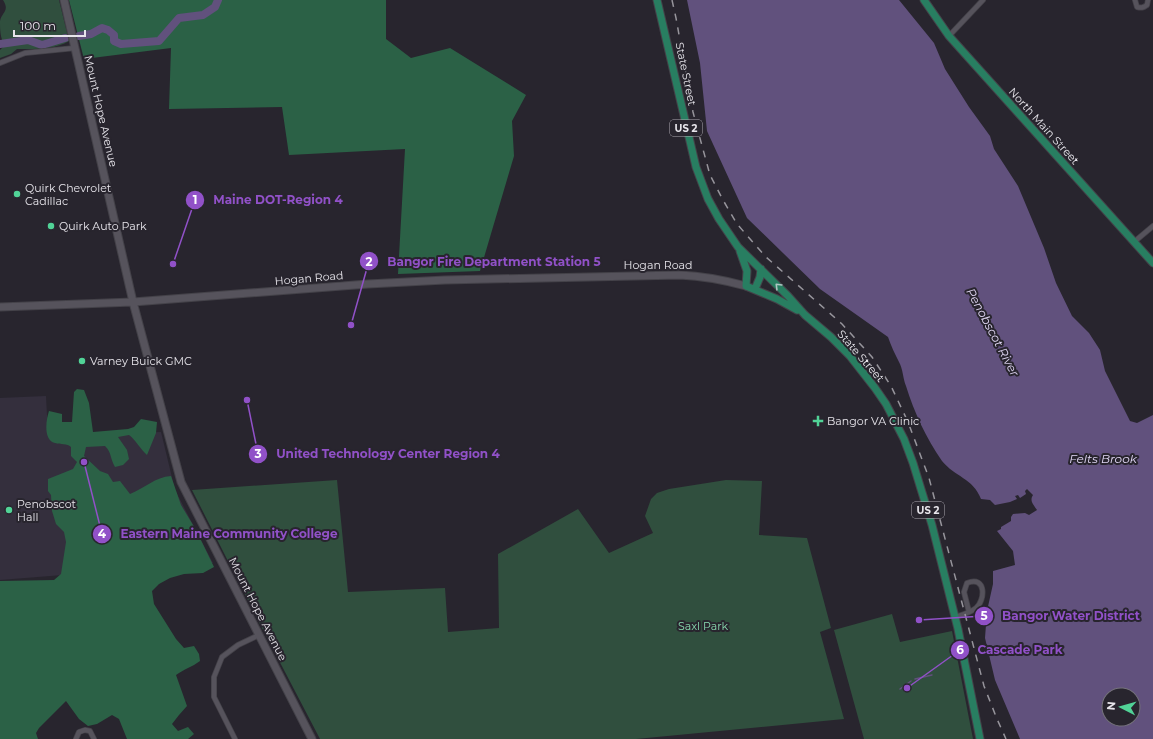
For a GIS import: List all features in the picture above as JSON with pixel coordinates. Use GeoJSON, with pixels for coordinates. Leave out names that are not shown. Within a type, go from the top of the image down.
{"type":"FeatureCollection","features":[{"type":"Feature","properties":{"kind":"main road","name":"State Street"},"geometry":{"type":"LineString","coordinates":[[657,0],[696,167],[708,199],[719,219],[738,247],[788,296],[805,315],[831,337],[850,356],[875,388],[895,420],[911,457],[926,502],[955,617],[980,739]]}},
{"type":"Feature","properties":{"kind":"main road","name":"North Main Street"},"geometry":{"type":"LineString","coordinates":[[924,0],[949,36],[1153,262]]}},
{"type":"Feature","properties":{"kind":"main road"},"geometry":{"type":"LineString","coordinates":[[738,247],[747,271],[746,286]]}},
{"type":"Feature","properties":{"kind":"main road"},"geometry":{"type":"LineString","coordinates":[[755,289],[760,277],[760,269]]}},
{"type":"Feature","properties":{"kind":"main road","name":"Hogan Road"},"geometry":{"type":"LineString","coordinates":[[746,286],[789,305],[805,315]]}},
{"type":"Feature","properties":{"kind":"street","name":"Mount Hope Avenue"},"geometry":{"type":"LineString","coordinates":[[64,0],[133,302],[181,482],[312,739]]}},
{"type":"Feature","properties":{"kind":"street"},"geometry":{"type":"LineString","coordinates":[[949,36],[983,0]]}},
{"type":"Feature","properties":{"kind":"street"},"geometry":{"type":"LineString","coordinates":[[1135,0],[1137,7],[1139,8],[1144,8],[1147,5],[1148,0]]}},
{"type":"Feature","properties":{"kind":"street"},"geometry":{"type":"LineString","coordinates":[[0,63],[25,53],[76,48]]}},
{"type":"Feature","properties":{"kind":"street"},"geometry":{"type":"LineString","coordinates":[[1134,242],[1153,226]]}},
{"type":"Feature","properties":{"kind":"street","name":"Hogan Road"},"geometry":{"type":"LineString","coordinates":[[0,307],[133,302],[363,284],[452,279],[680,275],[702,276],[746,286]]}},
{"type":"Feature","properties":{"kind":"street"},"geometry":{"type":"LineString","coordinates":[[955,617],[969,612],[976,609],[980,604],[982,595],[981,585],[975,580],[967,583],[964,592],[969,612]]}},
{"type":"Feature","properties":{"kind":"street"},"geometry":{"type":"LineString","coordinates":[[235,739],[214,697],[214,677],[222,657],[238,645],[259,635]]}},
{"type":"Feature","properties":{"kind":"street"},"geometry":{"type":"LineString","coordinates":[[76,739],[79,732],[84,730],[90,732],[94,739]]}},
{"type":"Feature","properties":{"kind":"shaded area"},"geometry":{"type":"Polygon","coordinates":[[[46,396],[48,435],[161,432],[175,490],[213,563],[0,580],[0,398],[46,396]]]}},
{"type":"Feature","properties":{"kind":"green space"},"geometry":{"type":"Polygon","coordinates":[[[3,0],[59,0],[69,41],[51,47],[17,49],[11,54],[0,58],[0,50],[5,45],[1,37],[0,27],[1,18],[6,9],[3,0]]]}},
{"type":"Feature","properties":{"kind":"green space"},"geometry":{"type":"Polygon","coordinates":[[[69,0],[386,0],[386,39],[411,58],[450,48],[526,95],[512,121],[514,156],[480,271],[398,274],[405,149],[289,155],[282,107],[169,109],[171,48],[84,59],[69,0]]]}},
{"type":"Feature","properties":{"kind":"green space"},"geometry":{"type":"Polygon","coordinates":[[[77,389],[84,390],[89,403],[93,432],[128,429],[134,427],[141,419],[157,422],[156,433],[147,455],[129,435],[118,437],[127,450],[129,459],[123,465],[115,467],[109,451],[105,446],[86,447],[84,456],[100,471],[108,474],[113,482],[120,481],[130,494],[160,478],[171,476],[181,505],[196,530],[214,567],[203,573],[184,574],[170,578],[159,584],[152,591],[154,604],[176,639],[184,648],[194,646],[199,654],[200,661],[176,675],[187,706],[172,724],[178,731],[188,727],[194,734],[188,739],[127,739],[119,719],[112,715],[97,724],[88,726],[79,719],[66,701],[39,728],[36,733],[38,739],[0,739],[0,581],[54,580],[61,574],[66,542],[64,532],[56,524],[52,511],[51,495],[48,491],[48,479],[73,469],[77,462],[71,456],[71,447],[51,441],[47,434],[46,424],[49,411],[62,414],[62,422],[72,422],[74,392],[77,389]]]}},
{"type":"Feature","properties":{"kind":"green space","name":"Saxl Park"},"geometry":{"type":"Polygon","coordinates":[[[337,480],[348,592],[445,588],[448,632],[499,628],[498,554],[578,509],[609,553],[653,533],[645,516],[651,499],[657,493],[669,489],[726,480],[762,481],[759,535],[807,538],[831,628],[820,632],[844,719],[636,739],[320,739],[192,490],[337,480]]]}},
{"type":"Feature","properties":{"kind":"green space"},"geometry":{"type":"Polygon","coordinates":[[[892,614],[900,642],[952,631],[973,739],[864,739],[834,630],[892,614]]]}},
{"type":"Feature","properties":{"kind":"water"},"geometry":{"type":"Polygon","coordinates":[[[687,0],[899,0],[934,43],[945,69],[969,107],[990,136],[994,149],[1018,186],[1044,248],[1056,283],[1072,316],[1089,333],[1100,350],[1105,371],[1130,421],[1137,423],[1153,415],[1153,739],[1020,739],[995,680],[985,638],[987,611],[993,584],[993,571],[1015,565],[1013,551],[997,531],[1011,521],[1013,514],[1025,513],[1029,515],[1037,510],[1033,505],[1033,495],[1027,489],[1025,491],[1026,494],[1020,498],[1018,495],[1015,496],[1017,499],[995,505],[990,500],[981,499],[978,492],[969,482],[952,471],[942,461],[921,425],[909,396],[900,365],[888,337],[820,289],[747,218],[707,131],[700,63],[687,0]]]}},
{"type":"Feature","properties":{"kind":"waterway"},"geometry":{"type":"LineString","coordinates":[[79,36],[91,34],[102,28],[108,30],[114,35],[114,41],[121,44],[159,41],[179,18],[203,15],[215,7],[218,0]]}},
{"type":"Feature","properties":{"kind":"waterway"},"geometry":{"type":"LineString","coordinates":[[0,44],[28,40],[42,45],[65,38]]}},
{"type":"Feature","properties":{"kind":"waterway"},"geometry":{"type":"LineString","coordinates":[[915,679],[932,675]]}},
{"type":"Feature","properties":{"kind":"waterway"},"geometry":{"type":"LineString","coordinates":[[900,689],[911,681]]}},
{"type":"Feature","properties":{"kind":"railway"},"geometry":{"type":"LineString","coordinates":[[672,0],[693,112],[710,175],[723,200],[737,224],[766,257],[842,324],[872,357],[891,386],[908,422],[929,478],[984,686],[1006,739]]}},
{"type":"Feature","properties":{"kind":"place","name":"Quirk Chevrolet Cadillac"},"geometry":{"type":"Point","coordinates":[17,194]}},
{"type":"Feature","properties":{"kind":"place","name":"Quirk Auto Park"},"geometry":{"type":"Point","coordinates":[51,226]}},
{"type":"Feature","properties":{"kind":"place","name":"Maine DOT-Region 4"},"geometry":{"type":"Point","coordinates":[173,264]}},
{"type":"Feature","properties":{"kind":"place","name":"Bangor Fire Department Station 5"},"geometry":{"type":"Point","coordinates":[351,325]}},
{"type":"Feature","properties":{"kind":"place","name":"Varney Buick GMC"},"geometry":{"type":"Point","coordinates":[82,361]}},
{"type":"Feature","properties":{"kind":"place","name":"United Technology Center Region 4"},"geometry":{"type":"Point","coordinates":[247,400]}},
{"type":"Feature","properties":{"kind":"place","name":"Bangor VA Clinic"},"geometry":{"type":"Point","coordinates":[818,421]}},
{"type":"Feature","properties":{"kind":"place","name":"Eastern Maine Community College"},"geometry":{"type":"Point","coordinates":[84,462]}},
{"type":"Feature","properties":{"kind":"place","name":"Penobscot Hall"},"geometry":{"type":"Point","coordinates":[9,510]}},
{"type":"Feature","properties":{"kind":"place","name":"Bangor Water District"},"geometry":{"type":"Point","coordinates":[919,620]}},
{"type":"Feature","properties":{"kind":"place","name":"Cascade Park"},"geometry":{"type":"Point","coordinates":[907,688]}},
{"type":"Feature","properties":{"kind":"water label","name":"Penobscot River"},"geometry":{"type":"Point","coordinates":[993,332]}},
{"type":"Feature","properties":{"kind":"water label","name":"Felts Brook"},"geometry":{"type":"Point","coordinates":[1103,458]}}]}
